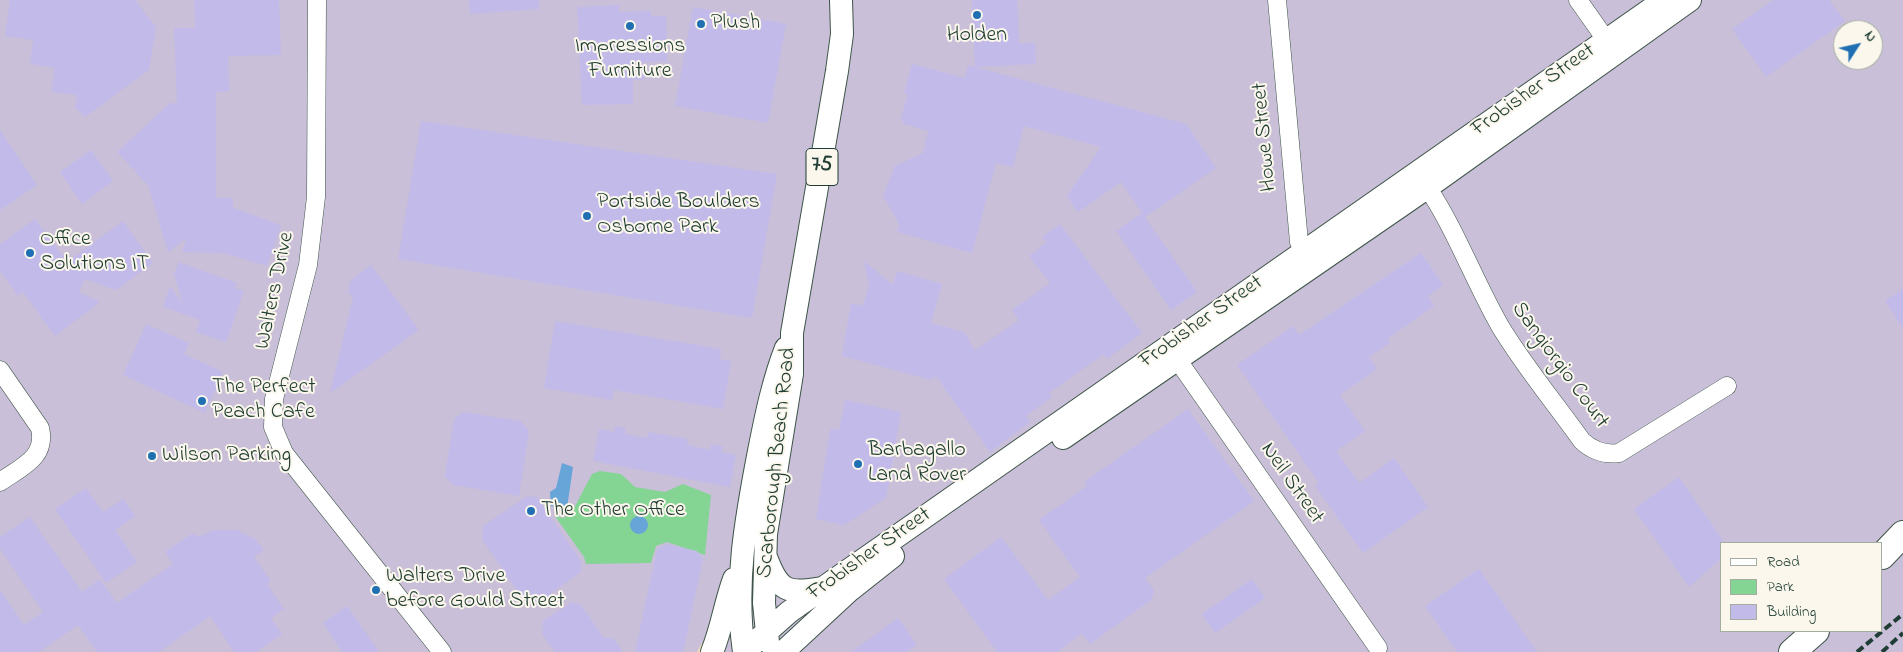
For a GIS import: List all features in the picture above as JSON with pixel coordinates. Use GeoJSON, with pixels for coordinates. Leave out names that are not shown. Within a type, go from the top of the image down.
{"type":"FeatureCollection","features":[{"type":"Feature","properties":{"kind":"highway"},"geometry":{"type":"LineString","coordinates":[[1883,555],[1903,534]]}},
{"type":"Feature","properties":{"kind":"highway"},"geometry":{"type":"LineString","coordinates":[[1883,573],[1903,556]]}},
{"type":"Feature","properties":{"kind":"highway"},"geometry":{"type":"LineString","coordinates":[[1786,652],[1806,632]]}},
{"type":"Feature","properties":{"kind":"highway"},"geometry":{"type":"LineString","coordinates":[[1792,652],[1815,632]]}},
{"type":"Feature","properties":{"kind":"main road","name":"Scarborough Beach Road"},"geometry":{"type":"LineString","coordinates":[[768,642],[764,552],[792,374],[792,333],[837,71],[842,34],[841,0]]}},
{"type":"Feature","properties":{"kind":"main road","name":"Frobisher Street"},"geometry":{"type":"LineString","coordinates":[[1611,47],[1664,0]]}},
{"type":"Feature","properties":{"kind":"main road","name":"Frobisher Street"},"geometry":{"type":"LineString","coordinates":[[744,652],[768,642],[823,588],[1173,353],[1611,47],[1690,0]]}},
{"type":"Feature","properties":{"kind":"main road","name":"Scarborough Beach Road"},"geometry":{"type":"LineString","coordinates":[[744,652],[741,628],[740,561],[750,495],[777,370],[792,333]]}},
{"type":"Feature","properties":{"kind":"main road","name":"Frobisher Street"},"geometry":{"type":"LineString","coordinates":[[783,652],[850,590],[888,559],[1173,353]]}},
{"type":"Feature","properties":{"kind":"main road"},"geometry":{"type":"LineString","coordinates":[[764,552],[773,574],[786,588],[797,592],[823,588]]}},
{"type":"Feature","properties":{"kind":"main road"},"geometry":{"type":"LineString","coordinates":[[712,652],[719,634],[727,596],[740,561]]}},
{"type":"Feature","properties":{"kind":"street","name":"Walters Drive"},"geometry":{"type":"LineString","coordinates":[[317,0],[316,197],[308,265],[274,399],[273,427],[284,453],[442,652]]}},
{"type":"Feature","properties":{"kind":"street","name":"Howe Street"},"geometry":{"type":"LineString","coordinates":[[1277,0],[1299,242],[1308,259]]}},
{"type":"Feature","properties":{"kind":"street"},"geometry":{"type":"LineString","coordinates":[[1578,0],[1611,47]]}},
{"type":"Feature","properties":{"kind":"street","name":"Sangiorgio Court"},"geometry":{"type":"LineString","coordinates":[[1422,180],[1440,204],[1468,265],[1500,326],[1582,441],[1590,448],[1609,454],[1619,453],[1727,386]]}},
{"type":"Feature","properties":{"kind":"street","name":"Neil Street"},"geometry":{"type":"LineString","coordinates":[[1173,353],[1378,648]]}},
{"type":"Feature","properties":{"kind":"street"},"geometry":{"type":"LineString","coordinates":[[0,370],[40,428],[42,438],[37,455],[0,482]]}},
{"type":"Feature","properties":{"kind":"shaded area"},"geometry":{"type":"Polygon","coordinates":[[[0,0],[1903,0],[1903,652],[715,652],[702,643],[697,652],[0,652],[0,0]]]}},
{"type":"Feature","properties":{"kind":"green space"},"geometry":{"type":"Polygon","coordinates":[[[600,471],[621,474],[635,487],[665,492],[683,484],[711,495],[705,555],[667,542],[656,546],[651,563],[586,564],[584,557],[555,516],[564,518],[573,510],[592,474],[600,471]]]}},
{"type":"Feature","properties":{"kind":"water"},"geometry":{"type":"Polygon","coordinates":[[[562,463],[573,467],[567,508],[551,506],[550,492],[556,488],[562,463]]]}},
{"type":"Feature","properties":{"kind":"water"},"geometry":{"type":"Polygon","coordinates":[[[639,516],[647,521],[648,525],[643,533],[639,534],[631,529],[630,525],[635,517],[639,516]]]}},
{"type":"Feature","properties":{"kind":"building"},"geometry":{"type":"Polygon","coordinates":[[[10,0],[135,0],[156,27],[149,70],[85,117],[75,107],[77,95],[51,92],[55,68],[30,64],[33,40],[5,36],[10,0]]]}},
{"type":"Feature","properties":{"kind":"building"},"geometry":{"type":"Polygon","coordinates":[[[194,0],[279,0],[281,55],[228,56],[229,91],[216,92],[216,198],[233,198],[233,208],[281,225],[267,266],[223,253],[182,252],[187,238],[168,252],[148,185],[117,152],[170,103],[177,103],[174,28],[195,28],[194,0]]]}},
{"type":"Feature","properties":{"kind":"building"},"geometry":{"type":"Polygon","coordinates":[[[469,0],[539,0],[539,9],[470,14],[469,0]]]}},
{"type":"Feature","properties":{"kind":"building"},"geometry":{"type":"Polygon","coordinates":[[[972,0],[1017,0],[1019,43],[1035,43],[1036,64],[975,67],[972,0]]]}},
{"type":"Feature","properties":{"kind":"building"},"geometry":{"type":"Polygon","coordinates":[[[1773,0],[1829,0],[1844,20],[1833,20],[1833,30],[1766,77],[1732,29],[1773,0]]]}},
{"type":"Feature","properties":{"kind":"building"},"geometry":{"type":"Polygon","coordinates":[[[619,5],[619,12],[651,11],[651,16],[666,16],[667,61],[643,62],[644,79],[633,80],[633,104],[582,105],[577,7],[619,5]]]}},
{"type":"Feature","properties":{"kind":"building"},"geometry":{"type":"Polygon","coordinates":[[[693,7],[786,24],[768,123],[675,106],[693,7]]]}},
{"type":"Feature","properties":{"kind":"building"},"geometry":{"type":"Polygon","coordinates":[[[912,64],[965,78],[968,65],[1186,124],[1216,168],[1145,217],[1197,292],[1171,310],[1116,231],[1142,213],[1121,182],[1078,212],[1067,196],[1101,147],[1024,126],[1013,167],[996,163],[972,253],[897,232],[899,224],[883,196],[895,166],[923,153],[928,131],[904,124],[901,118],[908,94],[904,93],[912,64]]]}},
{"type":"Feature","properties":{"kind":"building","name":"Portside Boulders Osborne Park"},"geometry":{"type":"Polygon","coordinates":[[[421,121],[777,174],[752,318],[398,259],[421,121]]]}},
{"type":"Feature","properties":{"kind":"building"},"geometry":{"type":"Polygon","coordinates":[[[0,130],[37,185],[0,210],[0,130]]]}},
{"type":"Feature","properties":{"kind":"building"},"geometry":{"type":"Polygon","coordinates":[[[91,150],[113,181],[82,204],[60,172],[91,150]]]}},
{"type":"Feature","properties":{"kind":"building"},"geometry":{"type":"Polygon","coordinates":[[[35,219],[67,262],[123,221],[153,263],[116,290],[85,279],[79,292],[100,302],[55,336],[23,292],[18,296],[0,271],[0,244],[35,219]]]}},
{"type":"Feature","properties":{"kind":"building"},"geometry":{"type":"Polygon","coordinates":[[[1060,224],[1142,333],[1107,359],[1104,354],[1049,393],[1052,397],[1026,416],[1030,422],[990,452],[936,376],[931,380],[842,356],[851,303],[863,306],[869,286],[864,261],[893,285],[897,271],[942,284],[931,323],[964,332],[975,350],[1019,320],[1012,310],[1050,283],[1029,256],[1047,242],[1042,237],[1060,224]]]}},
{"type":"Feature","properties":{"kind":"building"},"geometry":{"type":"Polygon","coordinates":[[[1421,253],[1443,285],[1428,296],[1434,306],[1387,339],[1390,343],[1369,357],[1377,369],[1340,395],[1365,431],[1336,451],[1359,483],[1394,458],[1428,507],[1363,553],[1315,486],[1319,483],[1237,365],[1293,326],[1299,335],[1421,253]]]}},
{"type":"Feature","properties":{"kind":"building"},"geometry":{"type":"Polygon","coordinates":[[[179,262],[237,283],[235,288],[244,291],[226,342],[196,332],[200,320],[163,307],[170,286],[183,304],[174,274],[179,262]]]}},
{"type":"Feature","properties":{"kind":"building"},"geometry":{"type":"Polygon","coordinates":[[[371,265],[419,330],[330,393],[353,297],[348,291],[351,280],[371,265]]]}},
{"type":"Feature","properties":{"kind":"building"},"geometry":{"type":"Polygon","coordinates":[[[1903,289],[1903,328],[1885,301],[1903,289]]]}},
{"type":"Feature","properties":{"kind":"building"},"geometry":{"type":"Polygon","coordinates":[[[555,321],[721,349],[720,359],[731,361],[723,409],[614,390],[612,400],[544,388],[555,321]]]}},
{"type":"Feature","properties":{"kind":"building"},"geometry":{"type":"Polygon","coordinates":[[[146,324],[189,343],[184,354],[223,372],[205,413],[123,375],[146,324]]]}},
{"type":"Feature","properties":{"kind":"building","name":"Barbagallo Land Rover"},"geometry":{"type":"Polygon","coordinates":[[[845,400],[901,412],[886,498],[844,525],[816,519],[830,429],[839,430],[845,400]]]}},
{"type":"Feature","properties":{"kind":"building"},"geometry":{"type":"Polygon","coordinates":[[[1188,409],[1254,501],[1145,578],[1154,590],[1152,599],[1090,644],[1082,633],[1057,652],[997,652],[944,579],[1001,537],[1048,600],[1080,577],[1039,520],[1087,486],[1084,482],[1188,409]]]}},
{"type":"Feature","properties":{"kind":"building"},"geometry":{"type":"Polygon","coordinates":[[[464,412],[521,421],[529,431],[519,496],[453,485],[445,476],[454,419],[464,412]]]}},
{"type":"Feature","properties":{"kind":"building"},"geometry":{"type":"Polygon","coordinates":[[[615,426],[626,428],[625,434],[647,438],[648,432],[688,439],[687,445],[710,450],[711,444],[723,446],[721,452],[736,455],[730,487],[593,461],[599,429],[614,432],[615,426]]]}},
{"type":"Feature","properties":{"kind":"building"},"geometry":{"type":"Polygon","coordinates":[[[1679,477],[1722,539],[1722,542],[1720,542],[1720,559],[1689,587],[1634,509],[1679,477]]]}},
{"type":"Feature","properties":{"kind":"building"},"geometry":{"type":"Polygon","coordinates":[[[86,488],[103,512],[123,499],[135,516],[115,530],[137,562],[106,583],[55,509],[86,488]]]}},
{"type":"Feature","properties":{"kind":"building"},"geometry":{"type":"Polygon","coordinates":[[[527,496],[537,497],[581,561],[581,572],[550,594],[567,602],[525,602],[482,539],[483,526],[527,496]]]}},
{"type":"Feature","properties":{"kind":"building"},"geometry":{"type":"Polygon","coordinates":[[[30,517],[82,592],[100,579],[117,603],[173,564],[165,552],[193,533],[198,537],[215,530],[237,530],[255,539],[264,550],[254,557],[271,581],[267,584],[284,609],[271,618],[282,634],[256,652],[234,652],[210,616],[159,652],[97,652],[78,625],[39,652],[0,652],[0,590],[24,625],[43,612],[0,549],[0,537],[30,517]]]}},
{"type":"Feature","properties":{"kind":"building"},"geometry":{"type":"Polygon","coordinates":[[[667,544],[697,551],[703,559],[683,652],[635,652],[657,549],[667,544]]]}},
{"type":"Feature","properties":{"kind":"building"},"geometry":{"type":"Polygon","coordinates":[[[1479,569],[1537,652],[1457,652],[1425,606],[1479,569]]]}},
{"type":"Feature","properties":{"kind":"building"},"geometry":{"type":"Polygon","coordinates":[[[1252,579],[1265,598],[1215,633],[1202,614],[1252,579]]]}},
{"type":"Feature","properties":{"kind":"building"},"geometry":{"type":"Polygon","coordinates":[[[572,602],[581,605],[603,637],[614,639],[623,652],[555,652],[542,634],[543,621],[572,602]]]}},
{"type":"Feature","properties":{"kind":"building"},"geometry":{"type":"Polygon","coordinates":[[[347,606],[379,652],[342,652],[323,623],[347,606]]]}},
{"type":"Feature","properties":{"kind":"building"},"geometry":{"type":"Polygon","coordinates":[[[898,618],[917,645],[906,652],[851,652],[898,618]]]}},
{"type":"Feature","properties":{"kind":"railway"},"geometry":{"type":"LineString","coordinates":[[1883,631],[1903,614]]}},
{"type":"Feature","properties":{"kind":"railway"},"geometry":{"type":"LineString","coordinates":[[1857,652],[1881,632]]}},
{"type":"Feature","properties":{"kind":"railway"},"geometry":{"type":"LineString","coordinates":[[1882,652],[1903,633]]}},
{"type":"Feature","properties":{"kind":"place","name":"Holden"},"geometry":{"type":"Point","coordinates":[977,15]}},
{"type":"Feature","properties":{"kind":"place","name":"Plush"},"geometry":{"type":"Point","coordinates":[701,24]}},
{"type":"Feature","properties":{"kind":"place","name":"Impressions Furniture"},"geometry":{"type":"Point","coordinates":[630,26]}},
{"type":"Feature","properties":{"kind":"place","name":"Portside Boulders Osborne Park"},"geometry":{"type":"Point","coordinates":[587,216]}},
{"type":"Feature","properties":{"kind":"place","name":"Office Solutions IT"},"geometry":{"type":"Point","coordinates":[30,253]}},
{"type":"Feature","properties":{"kind":"place","name":"The Perfect Peach Cafe"},"geometry":{"type":"Point","coordinates":[202,401]}},
{"type":"Feature","properties":{"kind":"place","name":"Wilson Parking"},"geometry":{"type":"Point","coordinates":[152,456]}},
{"type":"Feature","properties":{"kind":"place","name":"Barbagallo Land Rover"},"geometry":{"type":"Point","coordinates":[858,464]}},
{"type":"Feature","properties":{"kind":"place","name":"The Other Office"},"geometry":{"type":"Point","coordinates":[531,511]}},
{"type":"Feature","properties":{"kind":"place","name":"Walters Drive before Gould Street"},"geometry":{"type":"Point","coordinates":[376,590]}}]}
